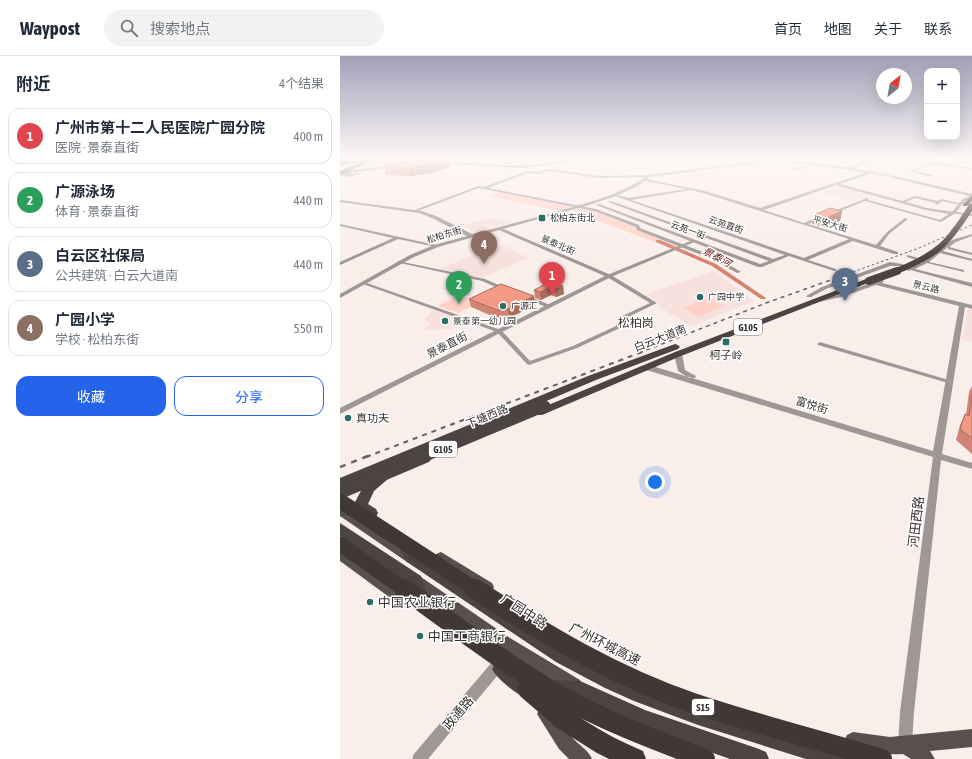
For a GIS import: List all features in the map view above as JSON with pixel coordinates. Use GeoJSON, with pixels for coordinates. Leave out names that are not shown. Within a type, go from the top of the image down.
{"type":"FeatureCollection","features":[{"type":"Feature","properties":{"kind":"highway","name":"白云大道南"},"geometry":{"type":"LineString","coordinates":[[643,363],[678,354],[918,262],[950,239],[972,197]]}},
{"type":"Feature","properties":{"kind":"highway","name":"白云大道南"},"geometry":{"type":"LineString","coordinates":[[340,483],[383,471],[809,296],[870,280]]}},
{"type":"Feature","properties":{"kind":"highway","name":"下塘西路"},"geometry":{"type":"LineString","coordinates":[[340,487],[643,363]]}},
{"type":"Feature","properties":{"kind":"highway","name":"下塘西路"},"geometry":{"type":"LineString","coordinates":[[340,493],[543,404]]}},
{"type":"Feature","properties":{"kind":"highway","name":"白云大道南"},"geometry":{"type":"LineString","coordinates":[[360,506],[369,488],[383,471]]}},
{"type":"Feature","properties":{"kind":"highway","name":"广州环城高速"},"geometry":{"type":"LineString","coordinates":[[340,501],[535,628],[573,650],[617,672],[692,703],[882,759]]}},
{"type":"Feature","properties":{"kind":"highway"},"geometry":{"type":"LineString","coordinates":[[360,506],[399,531],[412,558]]}},
{"type":"Feature","properties":{"kind":"highway"},"geometry":{"type":"LineString","coordinates":[[340,529],[416,581],[424,614],[528,689],[568,724],[599,743],[635,759]]}},
{"type":"Feature","properties":{"kind":"highway"},"geometry":{"type":"LineString","coordinates":[[340,545],[507,662],[558,694],[629,730],[706,759]]}},
{"type":"Feature","properties":{"kind":"highway","name":"广园中路"},"geometry":{"type":"LineString","coordinates":[[412,558],[562,656],[612,682],[667,706],[838,759]]}},
{"type":"Feature","properties":{"kind":"highway"},"geometry":{"type":"LineString","coordinates":[[528,689],[580,690],[616,708],[682,734],[759,759]]}},
{"type":"Feature","properties":{"kind":"main road"},"geometry":{"type":"LineString","coordinates":[[340,493],[360,506]]}},
{"type":"Feature","properties":{"kind":"main road","name":"广园中路"},"geometry":{"type":"LineString","coordinates":[[340,510],[412,558]]}},
{"type":"Feature","properties":{"kind":"main road"},"geometry":{"type":"LineString","coordinates":[[399,531],[555,631],[606,658],[684,691],[783,723],[858,743],[877,746],[972,738]]}},
{"type":"Feature","properties":{"kind":"main road"},"geometry":{"type":"LineString","coordinates":[[340,545],[367,547]]}},
{"type":"Feature","properties":{"kind":"main road"},"geometry":{"type":"LineString","coordinates":[[340,553],[424,614]]}},
{"type":"Feature","properties":{"kind":"main road"},"geometry":{"type":"LineString","coordinates":[[416,581],[505,643],[580,690]]}},
{"type":"Feature","properties":{"kind":"main road"},"geometry":{"type":"LineString","coordinates":[[505,643],[528,689],[565,743],[583,759]]}},
{"type":"Feature","properties":{"kind":"main road"},"geometry":{"type":"LineString","coordinates":[[562,656],[606,658]]}},
{"type":"Feature","properties":{"kind":"main road"},"geometry":{"type":"LineString","coordinates":[[783,723],[815,752]]}},
{"type":"Feature","properties":{"kind":"main road"},"geometry":{"type":"LineString","coordinates":[[682,734],[717,759]]}},
{"type":"Feature","properties":{"kind":"main road"},"geometry":{"type":"LineString","coordinates":[[905,744],[926,759]]}},
{"type":"Feature","properties":{"kind":"street"},"geometry":{"type":"LineString","coordinates":[[414,210],[471,190]]}},
{"type":"Feature","properties":{"kind":"street"},"geometry":{"type":"LineString","coordinates":[[493,190],[596,210],[679,247],[714,258],[739,272]]}},
{"type":"Feature","properties":{"kind":"street","name":"松柏东街"},"geometry":{"type":"LineString","coordinates":[[340,296],[400,262],[436,246],[578,207],[614,195],[624,190]]}},
{"type":"Feature","properties":{"kind":"street"},"geometry":{"type":"LineString","coordinates":[[610,202],[696,190]]}},
{"type":"Feature","properties":{"kind":"street","name":"平安大街"},"geometry":{"type":"LineString","coordinates":[[696,190],[896,253]]}},
{"type":"Feature","properties":{"kind":"street"},"geometry":{"type":"LineString","coordinates":[[759,210],[820,190]]}},
{"type":"Feature","properties":{"kind":"street"},"geometry":{"type":"LineString","coordinates":[[858,190],[930,209],[972,215]]}},
{"type":"Feature","properties":{"kind":"street","name":"松柏东街"},"geometry":{"type":"LineString","coordinates":[[943,190],[972,197]]}},
{"type":"Feature","properties":{"kind":"street","name":"云苑直街"},"geometry":{"type":"LineString","coordinates":[[614,195],[834,270]]}},
{"type":"Feature","properties":{"kind":"street"},"geometry":{"type":"LineString","coordinates":[[804,224],[877,195]]}},
{"type":"Feature","properties":{"kind":"street"},"geometry":{"type":"LineString","coordinates":[[902,202],[915,197],[939,202]]}},
{"type":"Feature","properties":{"kind":"street"},"geometry":{"type":"LineString","coordinates":[[864,200],[941,221],[967,205]]}},
{"type":"Feature","properties":{"kind":"street"},"geometry":{"type":"LineString","coordinates":[[930,209],[941,200],[967,205]]}},
{"type":"Feature","properties":{"kind":"street"},"geometry":{"type":"LineString","coordinates":[[340,201],[414,210],[434,217],[471,236]]}},
{"type":"Feature","properties":{"kind":"street"},"geometry":{"type":"LineString","coordinates":[[610,202],[773,261]]}},
{"type":"Feature","properties":{"kind":"street","name":"云苑一街"},"geometry":{"type":"LineString","coordinates":[[610,202],[598,205],[760,266],[788,255]]}},
{"type":"Feature","properties":{"kind":"street"},"geometry":{"type":"LineString","coordinates":[[651,224],[676,216]]}},
{"type":"Feature","properties":{"kind":"street"},"geometry":{"type":"LineString","coordinates":[[877,247],[888,233],[906,219]]}},
{"type":"Feature","properties":{"kind":"street"},"geometry":{"type":"LineString","coordinates":[[340,225],[436,246]]}},
{"type":"Feature","properties":{"kind":"street","name":"景泰北街"},"geometry":{"type":"LineString","coordinates":[[499,331],[529,363],[575,347],[618,327],[622,318],[654,303],[609,276],[500,229]]}},
{"type":"Feature","properties":{"kind":"street"},"geometry":{"type":"LineString","coordinates":[[870,280],[916,267],[928,262],[954,241],[972,235]]}},
{"type":"Feature","properties":{"kind":"street"},"geometry":{"type":"LineString","coordinates":[[340,264],[396,238]]}},
{"type":"Feature","properties":{"kind":"street"},"geometry":{"type":"LineString","coordinates":[[804,260],[854,239]]}},
{"type":"Feature","properties":{"kind":"street","name":"景泰直街"},"geometry":{"type":"LineString","coordinates":[[340,411],[609,276],[695,241]]}},
{"type":"Feature","properties":{"kind":"street"},"geometry":{"type":"LineString","coordinates":[[950,248],[972,254]]}},
{"type":"Feature","properties":{"kind":"street"},"geometry":{"type":"LineString","coordinates":[[940,252],[972,260],[954,280]]}},
{"type":"Feature","properties":{"kind":"street"},"geometry":{"type":"LineString","coordinates":[[909,256],[962,271]]}},
{"type":"Feature","properties":{"kind":"street"},"geometry":{"type":"LineString","coordinates":[[400,262],[483,280],[512,292]]}},
{"type":"Feature","properties":{"kind":"street"},"geometry":{"type":"LineString","coordinates":[[809,296],[824,288],[890,264],[900,265],[909,269],[972,285]]}},
{"type":"Feature","properties":{"kind":"street","name":"景云路"},"geometry":{"type":"LineString","coordinates":[[870,280],[972,307]]}},
{"type":"Feature","properties":{"kind":"street"},"geometry":{"type":"LineString","coordinates":[[362,283],[499,331]]}},
{"type":"Feature","properties":{"kind":"street"},"geometry":{"type":"LineString","coordinates":[[519,294],[548,306]]}},
{"type":"Feature","properties":{"kind":"street","name":"河田西路"},"geometry":{"type":"LineString","coordinates":[[905,744],[907,712],[938,453],[962,305]]}},
{"type":"Feature","properties":{"kind":"street"},"geometry":{"type":"LineString","coordinates":[[820,344],[950,382]]}},
{"type":"Feature","properties":{"kind":"street","name":"富悦街"},"geometry":{"type":"LineString","coordinates":[[678,354],[682,371],[695,378],[938,453],[972,466]]}},
{"type":"Feature","properties":{"kind":"street","name":"富悦街"},"geometry":{"type":"LineString","coordinates":[[643,363],[938,453],[972,460]]}},
{"type":"Feature","properties":{"kind":"street","name":"政通路"},"geometry":{"type":"LineString","coordinates":[[418,759],[497,666]]}},
{"type":"Feature","properties":{"kind":"shaded area"},"geometry":{"type":"Polygon","coordinates":[[[831,190],[856,190],[876,195],[855,203],[822,193],[831,190]]]}},
{"type":"Feature","properties":{"kind":"shaded area"},"geometry":{"type":"Polygon","coordinates":[[[499,192],[575,207],[560,211],[488,196],[499,192]]]}},
{"type":"Feature","properties":{"kind":"shaded area"},"geometry":{"type":"Polygon","coordinates":[[[581,208],[597,211],[679,245],[671,248],[572,211],[581,208]]]}},
{"type":"Feature","properties":{"kind":"shaded area"},"geometry":{"type":"Polygon","coordinates":[[[490,218],[512,222],[475,233],[462,225],[490,218]]]}},
{"type":"Feature","properties":{"kind":"shaded area"},"geometry":{"type":"Polygon","coordinates":[[[502,245],[528,258],[481,278],[438,269],[502,245]]]}},
{"type":"Feature","properties":{"kind":"shaded area","name":"广园中学"},"geometry":{"type":"Polygon","coordinates":[[[713,271],[754,301],[692,326],[659,307],[661,304],[646,294],[713,271]]]}},
{"type":"Feature","properties":{"kind":"shaded area"},"geometry":{"type":"Polygon","coordinates":[[[456,296],[461,299],[466,297],[480,302],[458,313],[438,306],[456,296]]]}},
{"type":"Feature","properties":{"kind":"shaded area"},"geometry":{"type":"Polygon","coordinates":[[[709,298],[724,306],[698,317],[683,308],[709,298]]]}},
{"type":"Feature","properties":{"kind":"shaded area"},"geometry":{"type":"Polygon","coordinates":[[[968,309],[972,309],[972,342],[962,339],[968,309]]]}},
{"type":"Feature","properties":{"kind":"shaded area","name":"景泰第一幼儿园"},"geometry":{"type":"Polygon","coordinates":[[[433,310],[470,324],[447,330],[440,328],[424,331],[430,323],[423,320],[433,310]]]}},
{"type":"Feature","properties":{"kind":"building"},"geometry":{"type":"Polygon","coordinates":[[[830,208],[842,211],[826,218],[814,215],[830,208]]]}},
{"type":"Feature","properties":{"kind":"building"},"geometry":{"type":"Polygon","coordinates":[[[552,281],[563,286],[555,289],[550,287],[540,292],[534,290],[552,281]]]}},
{"type":"Feature","properties":{"kind":"building"},"geometry":{"type":"Polygon","coordinates":[[[501,284],[534,296],[508,309],[497,310],[469,299],[501,284]]]}},
{"type":"Feature","properties":{"kind":"building"},"geometry":{"type":"Polygon","coordinates":[[[972,394],[972,438],[960,429],[965,414],[969,416],[972,394]]]}},
{"type":"Feature","properties":{"kind":"waterway","name":"景泰河"},"geometry":{"type":"LineString","coordinates":[[658,241],[714,265],[763,298]]}},
{"type":"Feature","properties":{"kind":"railway"},"geometry":{"type":"LineString","coordinates":[[853,272],[919,248],[972,225]]}},
{"type":"Feature","properties":{"kind":"railway"},"geometry":{"type":"LineString","coordinates":[[639,353],[766,303],[856,271]]}},
{"type":"Feature","properties":{"kind":"railway"},"geometry":{"type":"LineString","coordinates":[[366,457],[642,352]]}},
{"type":"Feature","properties":{"kind":"railway"},"geometry":{"type":"LineString","coordinates":[[340,467],[368,456]]}},
{"type":"Feature","properties":{"kind":"place","name":"松柏东街北"},"geometry":{"type":"Point","coordinates":[542,218]}},
{"type":"Feature","properties":{"kind":"place","name":"广园小学"},"geometry":{"type":"Point","coordinates":[484,264]}},
{"type":"Feature","properties":{"kind":"place","name":"广州市第十二人民医院广园分院"},"geometry":{"type":"Point","coordinates":[552,295]}},
{"type":"Feature","properties":{"kind":"place","name":"广园中学"},"geometry":{"type":"Point","coordinates":[700,297]}},
{"type":"Feature","properties":{"kind":"place","name":"白云区社保局"},"geometry":{"type":"Point","coordinates":[845,301]}},
{"type":"Feature","properties":{"kind":"place","name":"广源泳场"},"geometry":{"type":"Point","coordinates":[459,304]}},
{"type":"Feature","properties":{"kind":"place","name":"广源汇"},"geometry":{"type":"Point","coordinates":[503,306]}},
{"type":"Feature","properties":{"kind":"place","name":"景泰第一幼儿园"},"geometry":{"type":"Point","coordinates":[445,321]}},
{"type":"Feature","properties":{"kind":"place","name":"柯子岭"},"geometry":{"type":"Point","coordinates":[726,342]}},
{"type":"Feature","properties":{"kind":"place","name":"真功夫"},"geometry":{"type":"Point","coordinates":[348,418]}},
{"type":"Feature","properties":{"kind":"place","name":"中国农业银行"},"geometry":{"type":"Point","coordinates":[370,602]}},
{"type":"Feature","properties":{"kind":"place","name":"中国工商银行"},"geometry":{"type":"Point","coordinates":[420,636]}},
{"type":"Feature","properties":{"kind":"district","name":"松柏岗"},"geometry":{"type":"Point","coordinates":[636,323]}}]}
